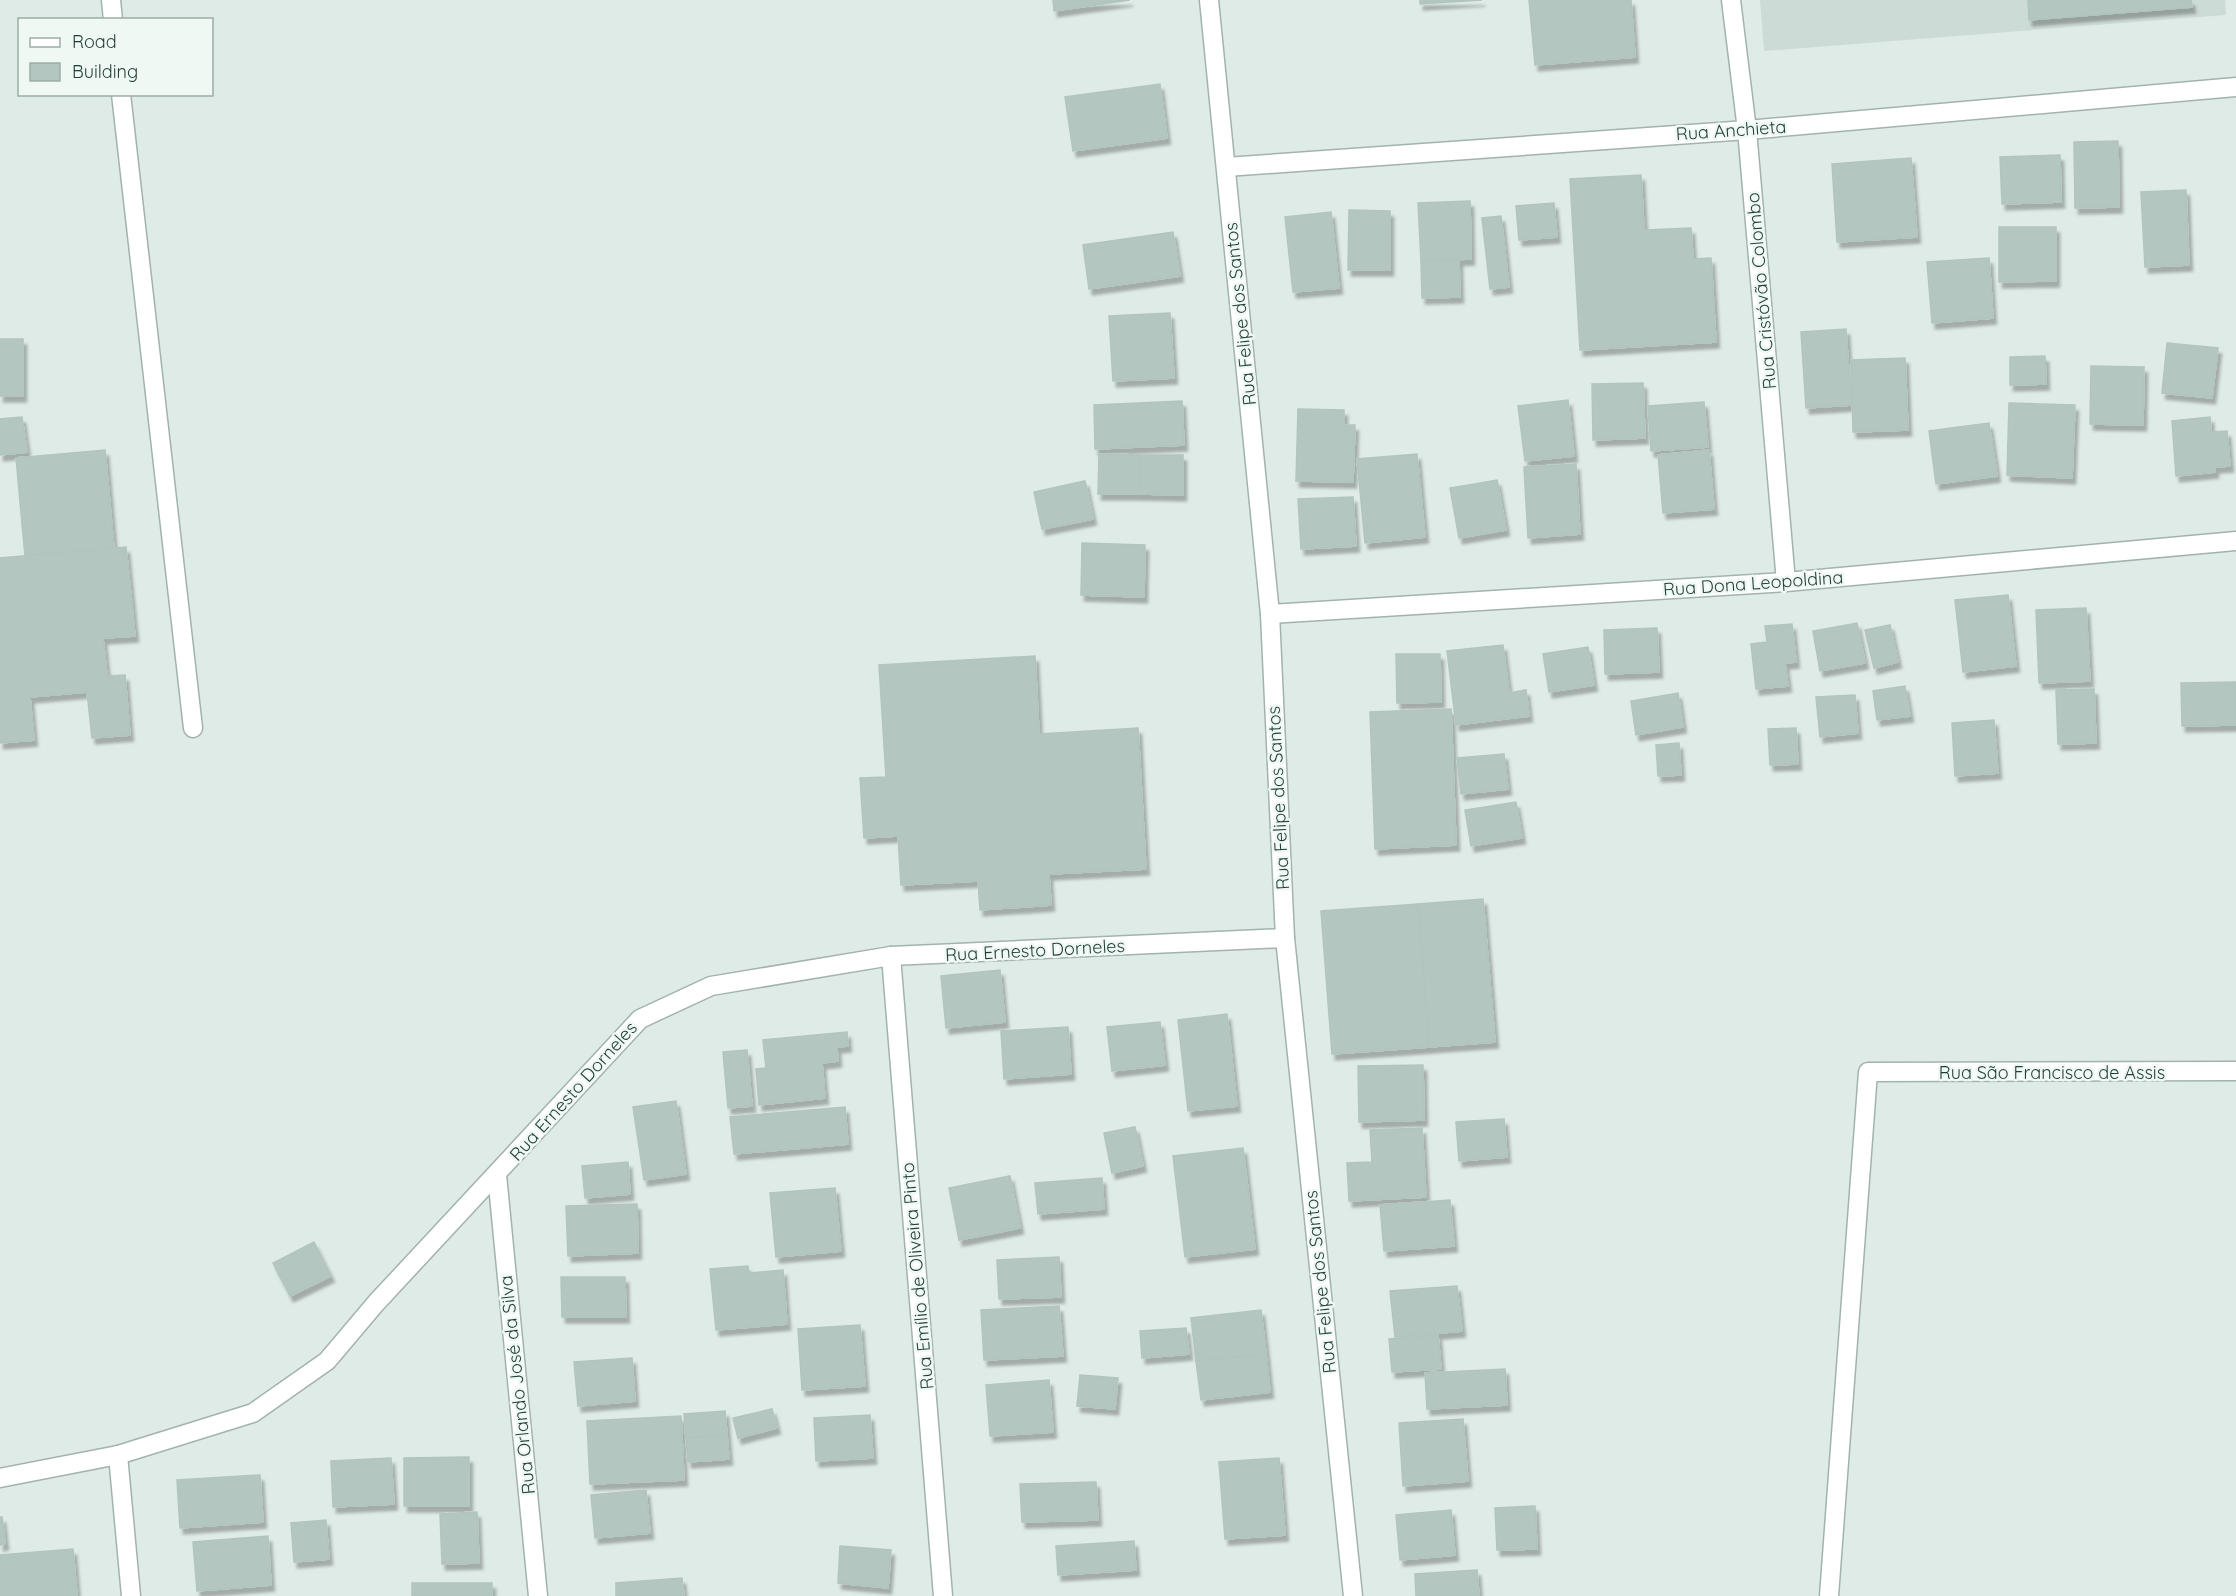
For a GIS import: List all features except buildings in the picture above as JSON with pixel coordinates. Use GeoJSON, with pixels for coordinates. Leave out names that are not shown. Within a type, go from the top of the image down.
{"type":"FeatureCollection","features":[{"type":"Feature","properties":{"kind":"street"},"geometry":{"type":"LineString","coordinates":[[111,0],[113,18]]}},
{"type":"Feature","properties":{"kind":"street","name":"Rua Felipe dos Santos"},"geometry":{"type":"LineString","coordinates":[[1209,0],[1270,614],[1285,939],[1353,1596]]}},
{"type":"Feature","properties":{"kind":"street","name":"Rua Cristóvão Colombo"},"geometry":{"type":"LineString","coordinates":[[1731,0],[1746,130],[1786,582]]}},
{"type":"Feature","properties":{"kind":"street","name":"Rua Anchieta"},"geometry":{"type":"LineString","coordinates":[[1226,167],[1746,130],[2236,87]]}},
{"type":"Feature","properties":{"kind":"street"},"geometry":{"type":"LineString","coordinates":[[121,96],[193,728]]}},
{"type":"Feature","properties":{"kind":"street","name":"Rua Dona Leopoldina"},"geometry":{"type":"LineString","coordinates":[[1270,614],[1786,582],[2236,541]]}},
{"type":"Feature","properties":{"kind":"street","name":"Rua Ernesto Dorneles"},"geometry":{"type":"LineString","coordinates":[[0,1478],[118,1455],[253,1413],[327,1361],[376,1303],[640,1019],[711,986],[891,956],[1285,939]]}},
{"type":"Feature","properties":{"kind":"street","name":"Rua Emílio de Oliveira Pinto"},"geometry":{"type":"LineString","coordinates":[[891,956],[943,1596]]}},
{"type":"Feature","properties":{"kind":"street","name":"Rua São Francisco de Assis"},"geometry":{"type":"LineString","coordinates":[[1829,1596],[1868,1072],[2236,1071]]}},
{"type":"Feature","properties":{"kind":"street","name":"Rua Orlando José da Silva"},"geometry":{"type":"LineString","coordinates":[[497,1175],[538,1596]]}},
{"type":"Feature","properties":{"kind":"street"},"geometry":{"type":"LineString","coordinates":[[118,1455],[131,1596]]}},
{"type":"Feature","properties":{"kind":"shaded area"},"geometry":{"type":"Polygon","coordinates":[[[1760,0],[2225,0],[2226,15],[1764,51],[1760,0]]]}}]}
